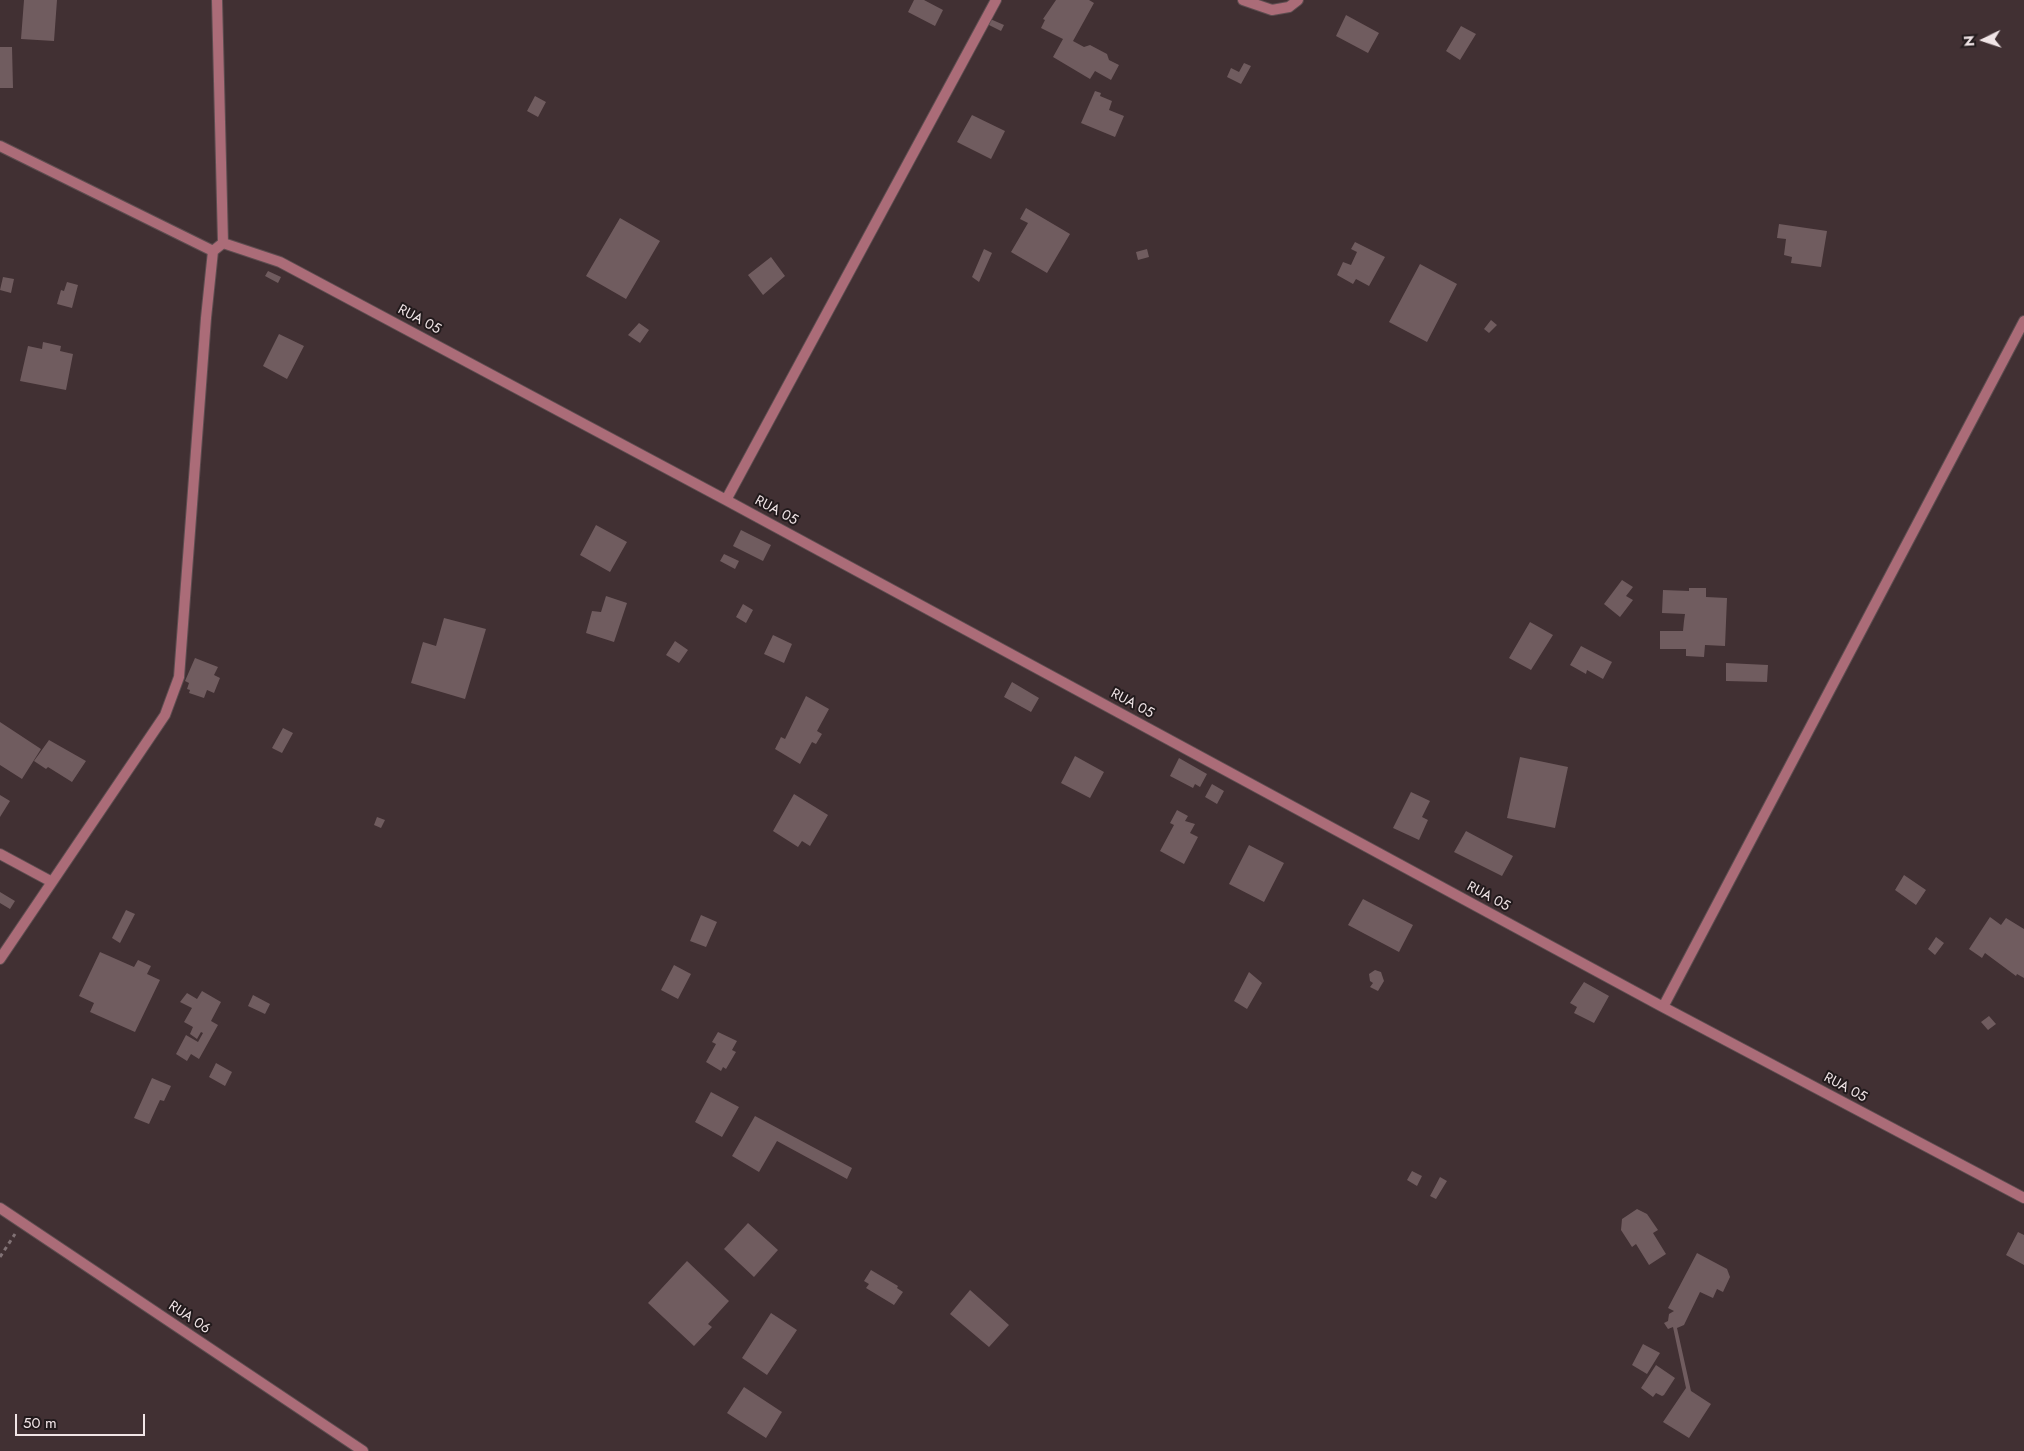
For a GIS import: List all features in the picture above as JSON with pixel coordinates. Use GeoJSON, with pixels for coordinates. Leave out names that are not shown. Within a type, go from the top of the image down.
{"type":"FeatureCollection","features":[{"type":"Feature","properties":{"kind":"street"},"geometry":{"type":"LineString","coordinates":[[0,960],[165,715],[179,677],[206,318],[213,251],[223,243],[217,0]]}},
{"type":"Feature","properties":{"kind":"street"},"geometry":{"type":"LineString","coordinates":[[726,500],[996,0]]}},
{"type":"Feature","properties":{"kind":"street"},"geometry":{"type":"LineString","coordinates":[[1243,0],[1272,10],[1289,7],[1298,0]]}},
{"type":"Feature","properties":{"kind":"street"},"geometry":{"type":"LineString","coordinates":[[0,146],[213,251]]}},
{"type":"Feature","properties":{"kind":"street","name":"RUA 05"},"geometry":{"type":"LineString","coordinates":[[223,243],[280,262],[726,500],[1663,1007],[2024,1198]]}},
{"type":"Feature","properties":{"kind":"street"},"geometry":{"type":"LineString","coordinates":[[1663,1007],[2024,321]]}},
{"type":"Feature","properties":{"kind":"street"},"geometry":{"type":"LineString","coordinates":[[0,854],[52,882]]}},
{"type":"Feature","properties":{"kind":"street","name":"RUA 06"},"geometry":{"type":"LineString","coordinates":[[0,1208],[363,1451]]}},
{"type":"Feature","properties":{"kind":"path"},"geometry":{"type":"LineString","coordinates":[[0,1257],[22,1222]]}},
{"type":"Feature","properties":{"kind":"building"},"geometry":{"type":"Polygon","coordinates":[[[24,0],[57,0],[54,41],[21,39],[24,0]]]}},
{"type":"Feature","properties":{"kind":"building"},"geometry":{"type":"Polygon","coordinates":[[[914,0],[924,0],[943,10],[935,26],[908,12],[914,0]]]}},
{"type":"Feature","properties":{"kind":"building"},"geometry":{"type":"Polygon","coordinates":[[[1056,0],[1089,0],[1094,3],[1073,41],[1084,47],[1090,45],[1107,54],[1109,60],[1119,65],[1111,80],[1095,71],[1090,79],[1053,57],[1063,39],[1041,28],[1045,20],[1043,19],[1056,0]]]}},
{"type":"Feature","properties":{"kind":"building"},"geometry":{"type":"Polygon","coordinates":[[[1346,15],[1379,33],[1368,53],[1336,36],[1346,15]]]}},
{"type":"Feature","properties":{"kind":"building"},"geometry":{"type":"Polygon","coordinates":[[[988,18],[1004,25],[1001,31],[985,23],[988,18]]]}},
{"type":"Feature","properties":{"kind":"building"},"geometry":{"type":"Polygon","coordinates":[[[1461,26],[1476,34],[1460,60],[1446,51],[1461,26]]]}},
{"type":"Feature","properties":{"kind":"building"},"geometry":{"type":"Polygon","coordinates":[[[0,47],[12,47],[13,88],[0,88],[0,47]]]}},
{"type":"Feature","properties":{"kind":"building"},"geometry":{"type":"Polygon","coordinates":[[[1244,63],[1251,66],[1241,84],[1227,77],[1231,68],[1239,72],[1244,63]]]}},
{"type":"Feature","properties":{"kind":"building"},"geometry":{"type":"Polygon","coordinates":[[[1095,91],[1101,93],[1100,96],[1112,101],[1109,110],[1124,116],[1115,137],[1081,123],[1095,91]]]}},
{"type":"Feature","properties":{"kind":"building"},"geometry":{"type":"Polygon","coordinates":[[[535,96],[546,102],[538,117],[527,111],[535,96]]]}},
{"type":"Feature","properties":{"kind":"building"},"geometry":{"type":"Polygon","coordinates":[[[972,115],[1005,131],[991,159],[957,142],[972,115]]]}},
{"type":"Feature","properties":{"kind":"building"},"geometry":{"type":"Polygon","coordinates":[[[1026,208],[1070,234],[1047,273],[1011,252],[1028,223],[1020,219],[1026,208]]]}},
{"type":"Feature","properties":{"kind":"building"},"geometry":{"type":"Polygon","coordinates":[[[620,218],[660,241],[626,299],[586,276],[620,218]]]}},
{"type":"Feature","properties":{"kind":"building"},"geometry":{"type":"Polygon","coordinates":[[[1779,224],[1827,231],[1821,267],[1791,263],[1792,257],[1784,255],[1786,239],[1777,238],[1779,224]]]}},
{"type":"Feature","properties":{"kind":"building"},"geometry":{"type":"Polygon","coordinates":[[[1355,242],[1385,257],[1369,286],[1356,279],[1353,284],[1337,275],[1343,262],[1351,265],[1357,252],[1351,249],[1355,242]]]}},
{"type":"Feature","properties":{"kind":"building"},"geometry":{"type":"Polygon","coordinates":[[[984,249],[992,253],[979,282],[972,277],[984,249]]]}},
{"type":"Feature","properties":{"kind":"building"},"geometry":{"type":"Polygon","coordinates":[[[1147,249],[1149,257],[1138,260],[1136,252],[1147,249]]]}},
{"type":"Feature","properties":{"kind":"building"},"geometry":{"type":"Polygon","coordinates":[[[771,257],[785,276],[763,295],[748,275],[771,257]]]}},
{"type":"Feature","properties":{"kind":"building"},"geometry":{"type":"Polygon","coordinates":[[[1420,264],[1457,284],[1427,342],[1389,322],[1420,264]]]}},
{"type":"Feature","properties":{"kind":"building"},"geometry":{"type":"Polygon","coordinates":[[[268,271],[281,277],[278,283],[265,276],[268,271]]]}},
{"type":"Feature","properties":{"kind":"building"},"geometry":{"type":"Polygon","coordinates":[[[3,277],[14,279],[11,293],[0,290],[3,277]]]}},
{"type":"Feature","properties":{"kind":"building"},"geometry":{"type":"Polygon","coordinates":[[[67,282],[78,285],[72,308],[57,304],[61,290],[64,291],[67,282]]]}},
{"type":"Feature","properties":{"kind":"building"},"geometry":{"type":"Polygon","coordinates":[[[1491,320],[1497,325],[1489,333],[1484,329],[1491,320]]]}},
{"type":"Feature","properties":{"kind":"building"},"geometry":{"type":"Polygon","coordinates":[[[639,323],[649,330],[640,343],[628,335],[639,323]]]}},
{"type":"Feature","properties":{"kind":"building"},"geometry":{"type":"Polygon","coordinates":[[[279,334],[304,346],[287,379],[263,366],[279,334]]]}},
{"type":"Feature","properties":{"kind":"building"},"geometry":{"type":"Polygon","coordinates":[[[43,342],[61,346],[60,351],[73,354],[66,390],[20,381],[28,346],[42,349],[43,342]]]}},
{"type":"Feature","properties":{"kind":"building"},"geometry":{"type":"Polygon","coordinates":[[[596,525],[627,542],[610,572],[580,555],[596,525]]]}},
{"type":"Feature","properties":{"kind":"building"},"geometry":{"type":"Polygon","coordinates":[[[741,530],[771,545],[763,561],[733,546],[741,530]]]}},
{"type":"Feature","properties":{"kind":"building"},"geometry":{"type":"Polygon","coordinates":[[[724,554],[739,561],[735,569],[720,561],[724,554]]]}},
{"type":"Feature","properties":{"kind":"building"},"geometry":{"type":"Polygon","coordinates":[[[1622,580],[1633,587],[1626,596],[1633,600],[1620,617],[1604,604],[1622,580]]]}},
{"type":"Feature","properties":{"kind":"building"},"geometry":{"type":"Polygon","coordinates":[[[1689,588],[1706,588],[1706,597],[1727,598],[1725,646],[1705,645],[1704,657],[1686,656],[1686,649],[1660,649],[1660,631],[1683,631],[1685,614],[1662,613],[1663,590],[1689,591],[1689,588]]]}},
{"type":"Feature","properties":{"kind":"building"},"geometry":{"type":"Polygon","coordinates":[[[606,596],[627,603],[614,642],[586,633],[592,611],[601,612],[606,596]]]}},
{"type":"Feature","properties":{"kind":"building"},"geometry":{"type":"Polygon","coordinates":[[[743,604],[753,610],[746,623],[736,617],[743,604]]]}},
{"type":"Feature","properties":{"kind":"building"},"geometry":{"type":"Polygon","coordinates":[[[444,618],[486,629],[465,699],[411,683],[423,642],[436,646],[444,618]]]}},
{"type":"Feature","properties":{"kind":"building"},"geometry":{"type":"Polygon","coordinates":[[[1530,622],[1553,635],[1531,670],[1509,658],[1530,622]]]}},
{"type":"Feature","properties":{"kind":"building"},"geometry":{"type":"Polygon","coordinates":[[[773,635],[792,644],[784,663],[764,654],[773,635]]]}},
{"type":"Feature","properties":{"kind":"building"},"geometry":{"type":"Polygon","coordinates":[[[675,641],[688,650],[679,663],[666,655],[675,641]]]}},
{"type":"Feature","properties":{"kind":"building"},"geometry":{"type":"Polygon","coordinates":[[[1581,646],[1612,662],[1603,679],[1587,670],[1586,674],[1570,665],[1581,646]]]}},
{"type":"Feature","properties":{"kind":"building"},"geometry":{"type":"Polygon","coordinates":[[[195,658],[218,667],[214,675],[220,678],[214,693],[207,690],[204,698],[189,693],[190,690],[187,689],[189,683],[185,681],[195,658]]]}},
{"type":"Feature","properties":{"kind":"building"},"geometry":{"type":"Polygon","coordinates":[[[1726,663],[1768,665],[1767,682],[1726,681],[1726,663]]]}},
{"type":"Feature","properties":{"kind":"building"},"geometry":{"type":"Polygon","coordinates":[[[1012,682],[1039,698],[1031,712],[1004,697],[1012,682]]]}},
{"type":"Feature","properties":{"kind":"building"},"geometry":{"type":"Polygon","coordinates":[[[806,696],[829,709],[817,731],[822,734],[816,744],[812,742],[800,764],[775,749],[781,737],[785,739],[806,696]]]}},
{"type":"Feature","properties":{"kind":"building"},"geometry":{"type":"Polygon","coordinates":[[[0,722],[41,749],[22,779],[0,765],[0,722]]]}},
{"type":"Feature","properties":{"kind":"building"},"geometry":{"type":"Polygon","coordinates":[[[283,728],[293,733],[282,753],[272,748],[283,728]]]}},
{"type":"Feature","properties":{"kind":"building"},"geometry":{"type":"Polygon","coordinates":[[[49,740],[86,761],[72,782],[48,767],[46,769],[34,761],[49,740]]]}},
{"type":"Feature","properties":{"kind":"building"},"geometry":{"type":"Polygon","coordinates":[[[1075,756],[1104,772],[1090,798],[1061,783],[1075,756]]]}},
{"type":"Feature","properties":{"kind":"building"},"geometry":{"type":"Polygon","coordinates":[[[1520,757],[1568,767],[1555,828],[1507,818],[1520,757]]]}},
{"type":"Feature","properties":{"kind":"building"},"geometry":{"type":"Polygon","coordinates":[[[1179,758],[1207,774],[1200,787],[1195,784],[1193,788],[1170,776],[1179,758]]]}},
{"type":"Feature","properties":{"kind":"building"},"geometry":{"type":"Polygon","coordinates":[[[1212,784],[1224,791],[1217,804],[1205,797],[1212,784]]]}},
{"type":"Feature","properties":{"kind":"building"},"geometry":{"type":"Polygon","coordinates":[[[1411,792],[1430,801],[1422,817],[1428,820],[1419,840],[1393,828],[1411,792]]]}},
{"type":"Feature","properties":{"kind":"building"},"geometry":{"type":"Polygon","coordinates":[[[794,794],[828,815],[810,846],[802,841],[798,847],[773,831],[794,794]]]}},
{"type":"Feature","properties":{"kind":"building"},"geometry":{"type":"Polygon","coordinates":[[[0,795],[10,801],[0,817],[0,795]]]}},
{"type":"Feature","properties":{"kind":"building"},"geometry":{"type":"Polygon","coordinates":[[[1177,810],[1188,816],[1185,821],[1195,824],[1190,833],[1198,837],[1184,864],[1160,851],[1174,825],[1170,823],[1177,810]]]}},
{"type":"Feature","properties":{"kind":"building"},"geometry":{"type":"Polygon","coordinates":[[[377,817],[385,820],[381,828],[374,825],[377,817]]]}},
{"type":"Feature","properties":{"kind":"building"},"geometry":{"type":"Polygon","coordinates":[[[1466,831],[1513,856],[1502,876],[1454,852],[1466,831]]]}},
{"type":"Feature","properties":{"kind":"building"},"geometry":{"type":"Polygon","coordinates":[[[1249,845],[1284,863],[1264,902],[1229,884],[1249,845]]]}},
{"type":"Feature","properties":{"kind":"building"},"geometry":{"type":"Polygon","coordinates":[[[1904,875],[1926,890],[1916,905],[1895,890],[1904,875]]]}},
{"type":"Feature","properties":{"kind":"building"},"geometry":{"type":"Polygon","coordinates":[[[0,892],[15,901],[10,909],[0,903],[0,892]]]}},
{"type":"Feature","properties":{"kind":"building"},"geometry":{"type":"Polygon","coordinates":[[[1363,899],[1413,925],[1399,952],[1348,925],[1363,899]]]}},
{"type":"Feature","properties":{"kind":"building"},"geometry":{"type":"Polygon","coordinates":[[[126,910],[135,914],[120,943],[112,938],[126,910]]]}},
{"type":"Feature","properties":{"kind":"building"},"geometry":{"type":"Polygon","coordinates":[[[701,915],[717,922],[706,947],[690,941],[701,915]]]}},
{"type":"Feature","properties":{"kind":"building"},"geometry":{"type":"Polygon","coordinates":[[[1990,917],[2001,925],[2006,918],[2024,929],[2024,978],[2017,974],[2016,976],[1985,953],[1982,958],[1969,949],[1990,917]]]}},
{"type":"Feature","properties":{"kind":"building"},"geometry":{"type":"Polygon","coordinates":[[[1936,937],[1944,943],[1935,955],[1928,949],[1936,937]]]}},
{"type":"Feature","properties":{"kind":"building"},"geometry":{"type":"Polygon","coordinates":[[[100,952],[134,967],[138,960],[151,966],[147,974],[160,980],[135,1032],[90,1012],[94,1003],[79,996],[100,952]]]}},
{"type":"Feature","properties":{"kind":"building"},"geometry":{"type":"Polygon","coordinates":[[[674,965],[691,974],[678,999],[661,990],[674,965]]]}},
{"type":"Feature","properties":{"kind":"building"},"geometry":{"type":"Polygon","coordinates":[[[1375,970],[1381,972],[1384,981],[1378,991],[1370,987],[1373,983],[1370,981],[1369,974],[1375,970]]]}},
{"type":"Feature","properties":{"kind":"building"},"geometry":{"type":"Polygon","coordinates":[[[1249,972],[1262,983],[1247,1009],[1234,1001],[1249,972]]]}},
{"type":"Feature","properties":{"kind":"building"},"geometry":{"type":"Polygon","coordinates":[[[1584,982],[1609,996],[1594,1023],[1574,1013],[1577,1007],[1570,1003],[1584,982]]]}},
{"type":"Feature","properties":{"kind":"building"},"geometry":{"type":"Polygon","coordinates":[[[202,991],[221,1002],[211,1021],[218,1025],[199,1059],[191,1054],[187,1061],[176,1054],[186,1035],[198,1042],[203,1033],[201,1032],[197,1039],[190,1034],[193,1027],[184,1022],[192,1008],[180,1002],[187,993],[197,999],[202,991]]]}},
{"type":"Feature","properties":{"kind":"building"},"geometry":{"type":"Polygon","coordinates":[[[253,995],[270,1004],[265,1014],[248,1006],[253,995]]]}},
{"type":"Feature","properties":{"kind":"building"},"geometry":{"type":"Polygon","coordinates":[[[1989,1016],[1996,1024],[1988,1030],[1981,1022],[1989,1016]]]}},
{"type":"Feature","properties":{"kind":"building"},"geometry":{"type":"Polygon","coordinates":[[[718,1032],[737,1041],[732,1050],[736,1052],[726,1069],[723,1067],[721,1071],[706,1062],[716,1044],[712,1042],[718,1032]]]}},
{"type":"Feature","properties":{"kind":"building"},"geometry":{"type":"Polygon","coordinates":[[[216,1063],[232,1072],[225,1086],[209,1077],[216,1063]]]}},
{"type":"Feature","properties":{"kind":"building"},"geometry":{"type":"Polygon","coordinates":[[[152,1078],[171,1086],[164,1101],[160,1100],[149,1124],[134,1118],[152,1078]]]}},
{"type":"Feature","properties":{"kind":"building"},"geometry":{"type":"Polygon","coordinates":[[[711,1092],[739,1107],[722,1137],[695,1122],[711,1092]]]}},
{"type":"Feature","properties":{"kind":"building"},"geometry":{"type":"Polygon","coordinates":[[[755,1116],[852,1168],[847,1179],[777,1141],[759,1172],[732,1156],[755,1116]]]}},
{"type":"Feature","properties":{"kind":"building"},"geometry":{"type":"Polygon","coordinates":[[[1412,1171],[1422,1176],[1417,1186],[1407,1180],[1412,1171]]]}},
{"type":"Feature","properties":{"kind":"building"},"geometry":{"type":"Polygon","coordinates":[[[1440,1177],[1447,1181],[1436,1199],[1430,1196],[1440,1177]]]}},
{"type":"Feature","properties":{"kind":"building"},"geometry":{"type":"Polygon","coordinates":[[[1637,1209],[1647,1214],[1658,1230],[1653,1233],[1666,1254],[1649,1265],[1636,1244],[1632,1247],[1621,1230],[1622,1219],[1637,1209]]]}},
{"type":"Feature","properties":{"kind":"building"},"geometry":{"type":"Polygon","coordinates":[[[748,1223],[778,1250],[754,1277],[724,1249],[748,1223]]]}},
{"type":"Feature","properties":{"kind":"building"},"geometry":{"type":"Polygon","coordinates":[[[2018,1232],[2024,1235],[2024,1265],[2006,1255],[2018,1232]]]}},
{"type":"Feature","properties":{"kind":"building"},"geometry":{"type":"Polygon","coordinates":[[[1697,1253],[1727,1269],[1730,1277],[1723,1292],[1717,1289],[1713,1298],[1700,1292],[1684,1325],[1677,1328],[1691,1391],[1711,1404],[1689,1438],[1663,1422],[1686,1388],[1673,1327],[1668,1329],[1664,1323],[1668,1321],[1669,1314],[1674,1311],[1668,1308],[1697,1253]]]}},
{"type":"Feature","properties":{"kind":"building"},"geometry":{"type":"Polygon","coordinates":[[[687,1261],[729,1301],[708,1324],[712,1327],[694,1346],[648,1303],[687,1261]]]}},
{"type":"Feature","properties":{"kind":"building"},"geometry":{"type":"Polygon","coordinates":[[[871,1270],[898,1286],[897,1288],[903,1292],[894,1305],[866,1288],[869,1284],[864,1281],[871,1270]]]}},
{"type":"Feature","properties":{"kind":"building"},"geometry":{"type":"Polygon","coordinates":[[[970,1290],[1009,1325],[989,1347],[950,1314],[970,1290]]]}},
{"type":"Feature","properties":{"kind":"building"},"geometry":{"type":"Polygon","coordinates":[[[771,1313],[797,1330],[767,1375],[742,1358],[771,1313]]]}},
{"type":"Feature","properties":{"kind":"building"},"geometry":{"type":"Polygon","coordinates":[[[1643,1344],[1660,1353],[1647,1374],[1632,1365],[1643,1344]]]}},
{"type":"Feature","properties":{"kind":"building"},"geometry":{"type":"Polygon","coordinates":[[[1656,1365],[1675,1378],[1664,1395],[1656,1393],[1653,1397],[1641,1388],[1656,1365]]]}},
{"type":"Feature","properties":{"kind":"building"},"geometry":{"type":"Polygon","coordinates":[[[744,1387],[782,1412],[766,1438],[727,1413],[744,1387]]]}}]}
